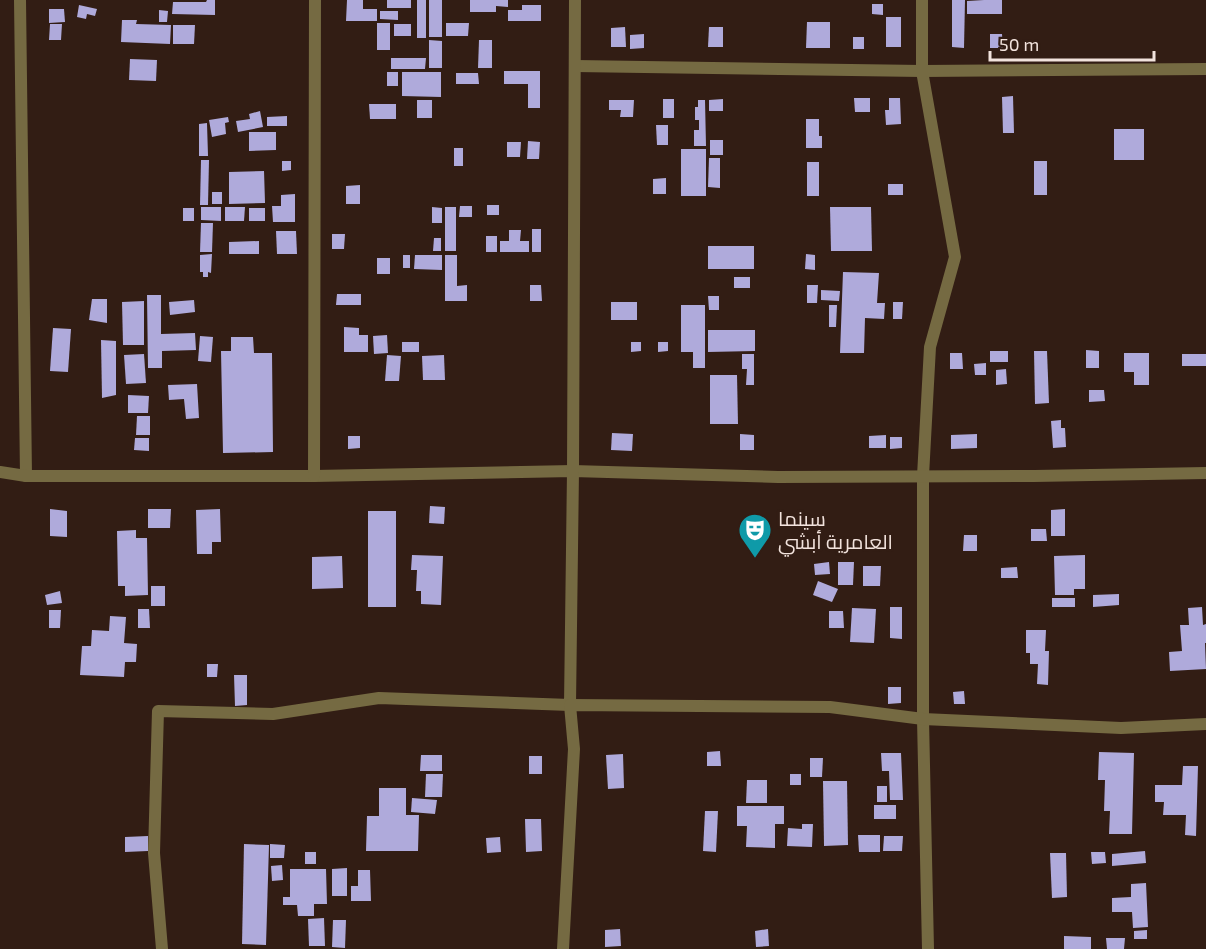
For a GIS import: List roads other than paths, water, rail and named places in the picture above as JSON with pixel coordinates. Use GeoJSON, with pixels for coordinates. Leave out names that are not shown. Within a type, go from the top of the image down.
{"type":"FeatureCollection","features":[{"type":"Feature","properties":{"kind":"street"},"geometry":{"type":"LineString","coordinates":[[20,0],[26,476]]}},
{"type":"Feature","properties":{"kind":"street"},"geometry":{"type":"LineString","coordinates":[[314,476],[315,0]]}},
{"type":"Feature","properties":{"kind":"street"},"geometry":{"type":"LineString","coordinates":[[563,949],[574,749],[570,705],[575,0]]}},
{"type":"Feature","properties":{"kind":"street"},"geometry":{"type":"LineString","coordinates":[[922,0],[922,71],[955,257],[930,347],[923,476],[923,719],[928,949]]}},
{"type":"Feature","properties":{"kind":"street"},"geometry":{"type":"LineString","coordinates":[[575,66],[922,71],[1206,69]]}},
{"type":"Feature","properties":{"kind":"street"},"geometry":{"type":"LineString","coordinates":[[0,472],[26,476],[314,476],[573,471],[778,477],[1206,473]]}},
{"type":"Feature","properties":{"kind":"street"},"geometry":{"type":"LineString","coordinates":[[162,949],[154,853],[158,711],[273,714],[379,698],[570,705],[830,707],[923,719],[1121,728],[1206,724]]}},
{"type":"Feature","properties":{"kind":"place","name":"سينما العامرية أبشي"},"geometry":{"type":"Point","coordinates":[755,559]}}]}
